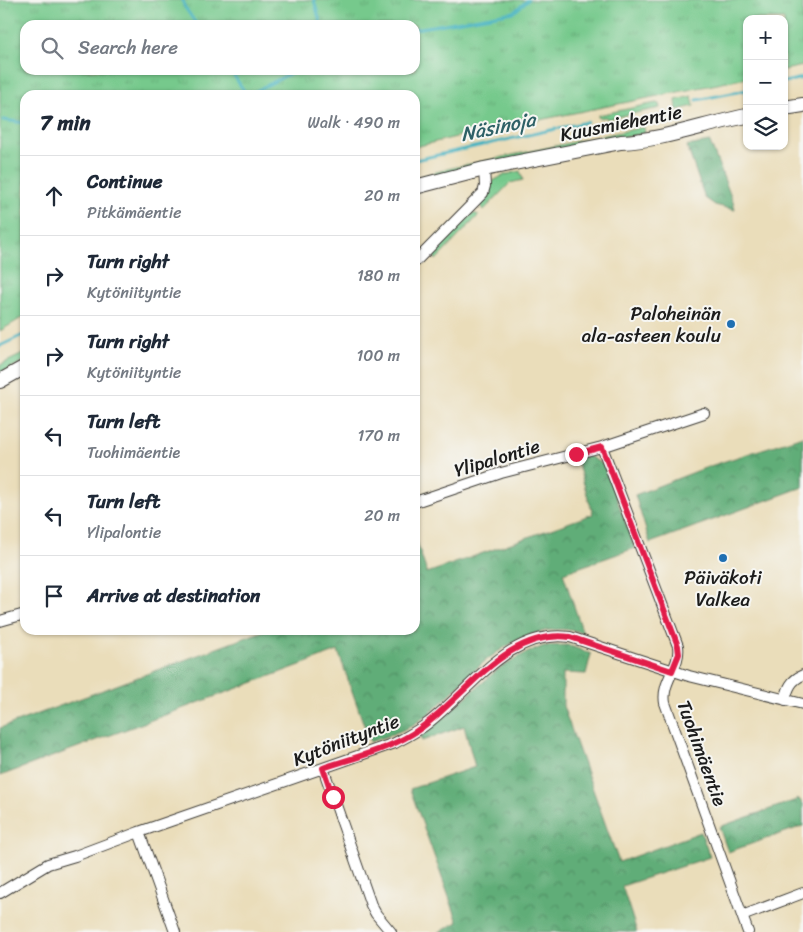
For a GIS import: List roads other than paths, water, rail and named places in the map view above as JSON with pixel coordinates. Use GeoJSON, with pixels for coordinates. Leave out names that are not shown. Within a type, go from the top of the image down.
{"type":"FeatureCollection","features":[{"type":"Feature","properties":{"kind":"main road"},"geometry":{"type":"LineString","coordinates":[[788,107],[803,105]]}},
{"type":"Feature","properties":{"kind":"main road","name":"Kuusmiehentie"},"geometry":{"type":"LineString","coordinates":[[420,186],[484,169],[621,142],[676,134],[720,121],[743,117]]}},
{"type":"Feature","properties":{"kind":"main road"},"geometry":{"type":"LineString","coordinates":[[0,381],[20,370]]}},
{"type":"Feature","properties":{"kind":"street"},"geometry":{"type":"LineString","coordinates":[[420,257],[482,193],[485,186],[484,169]]}},
{"type":"Feature","properties":{"kind":"street","name":"Ylipalontie"},"geometry":{"type":"LineString","coordinates":[[420,500],[501,473],[602,447],[704,413]]}},
{"type":"Feature","properties":{"kind":"street","name":"Tuohimäentie"},"geometry":{"type":"LineString","coordinates":[[602,447],[678,646],[679,654],[664,690],[665,703],[748,932]]}},
{"type":"Feature","properties":{"kind":"street"},"geometry":{"type":"LineString","coordinates":[[0,621],[20,615]]}},
{"type":"Feature","properties":{"kind":"street","name":"Kytöniityntie"},"geometry":{"type":"LineString","coordinates":[[0,893],[48,864],[395,743],[428,723],[498,660],[519,647],[539,638],[552,636],[570,637],[672,671],[803,704]]}},
{"type":"Feature","properties":{"kind":"street"},"geometry":{"type":"LineString","coordinates":[[785,700],[791,684],[795,679],[803,675]]}},
{"type":"Feature","properties":{"kind":"street"},"geometry":{"type":"LineString","coordinates":[[323,768],[371,905],[391,932]]}},
{"type":"Feature","properties":{"kind":"street"},"geometry":{"type":"LineString","coordinates":[[139,832],[175,932]]}},
{"type":"Feature","properties":{"kind":"street"},"geometry":{"type":"LineString","coordinates":[[742,916],[803,893]]}},
{"type":"Feature","properties":{"kind":"waterway"},"geometry":{"type":"LineString","coordinates":[[183,0],[184,6],[194,20]]}},
{"type":"Feature","properties":{"kind":"waterway"},"geometry":{"type":"LineString","coordinates":[[314,0],[320,20]]}},
{"type":"Feature","properties":{"kind":"waterway"},"geometry":{"type":"LineString","coordinates":[[420,28],[514,12],[528,0]]}},
{"type":"Feature","properties":{"kind":"waterway"},"geometry":{"type":"LineString","coordinates":[[233,75],[244,90]]}},
{"type":"Feature","properties":{"kind":"waterway"},"geometry":{"type":"LineString","coordinates":[[258,90],[287,75]]}},
{"type":"Feature","properties":{"kind":"waterway","name":"Näsinoja"},"geometry":{"type":"LineString","coordinates":[[788,81],[803,78]]}},
{"type":"Feature","properties":{"kind":"waterway","name":"Näsinoja"},"geometry":{"type":"LineString","coordinates":[[697,100],[743,91]]}},
{"type":"Feature","properties":{"kind":"waterway"},"geometry":{"type":"LineString","coordinates":[[3,120],[20,122]]}},
{"type":"Feature","properties":{"kind":"waterway","name":"Näsinoja"},"geometry":{"type":"LineString","coordinates":[[420,159],[587,122]]}},
{"type":"Feature","properties":{"kind":"waterway","name":"Näsinoja"},"geometry":{"type":"LineString","coordinates":[[0,346],[20,336]]}},
{"type":"Feature","properties":{"kind":"place","name":"Paloheinän ala-asteen koulu"},"geometry":{"type":"Point","coordinates":[731,324]}},
{"type":"Feature","properties":{"kind":"place","name":"Päiväkoti Valkea"},"geometry":{"type":"Point","coordinates":[723,558]}}]}
